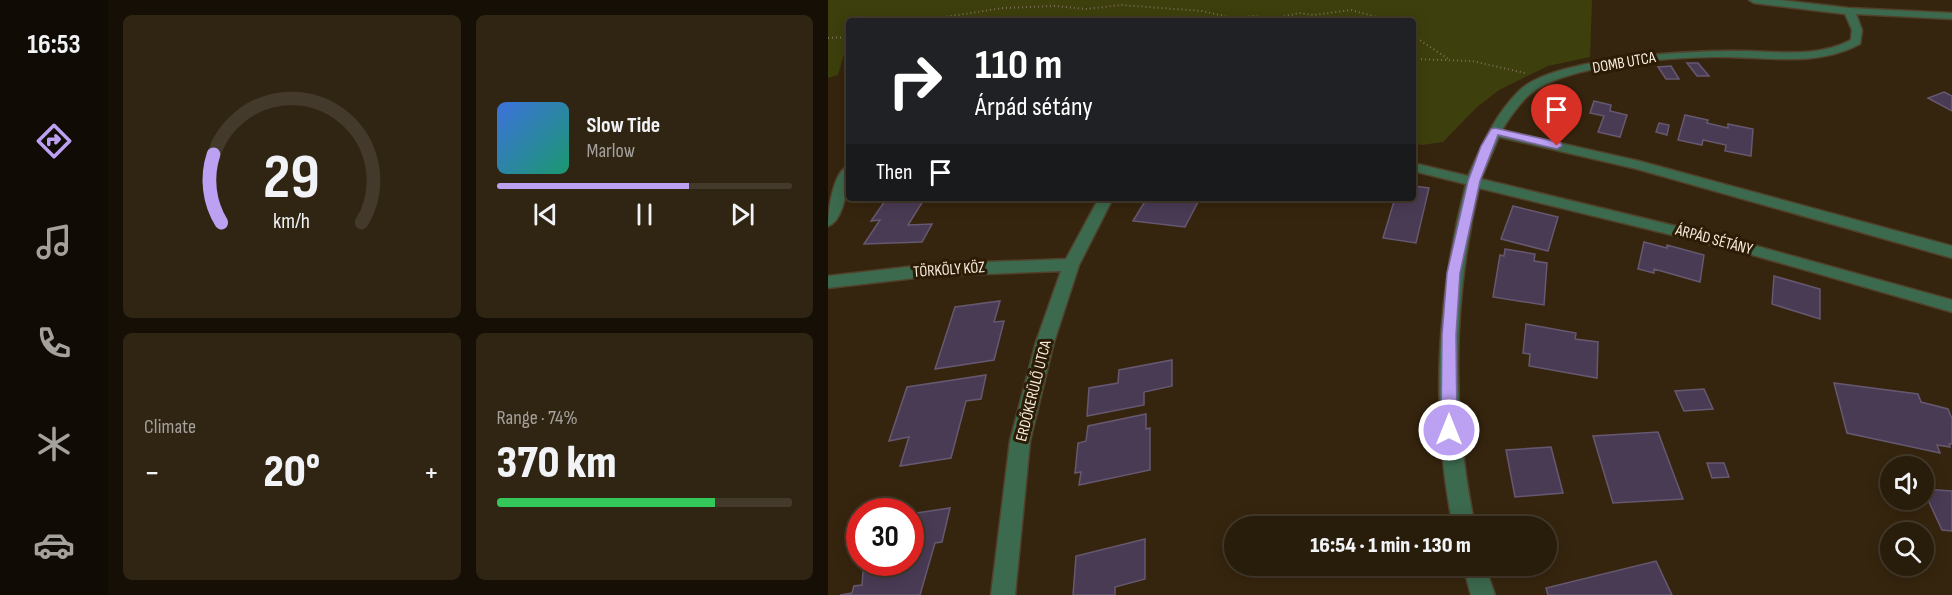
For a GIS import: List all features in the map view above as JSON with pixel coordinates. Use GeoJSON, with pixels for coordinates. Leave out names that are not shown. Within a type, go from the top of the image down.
{"type":"FeatureCollection","features":[{"type":"Feature","properties":{"kind":"street"},"geometry":{"type":"LineString","coordinates":[[1754,0],[1849,11],[1952,16]]}},
{"type":"Feature","properties":{"kind":"street","name":"DOMB UTCA"},"geometry":{"type":"LineString","coordinates":[[1461,516],[1449,430],[1449,335],[1453,273],[1474,181],[1495,132],[1525,92],[1548,80],[1596,67],[1661,57],[1712,53],[1816,54],[1836,52],[1856,42],[1858,36],[1856,22],[1849,11]]}},
{"type":"Feature","properties":{"kind":"street"},"geometry":{"type":"LineString","coordinates":[[1495,132],[1639,165],[1952,252]]}},
{"type":"Feature","properties":{"kind":"street"},"geometry":{"type":"LineString","coordinates":[[1416,168],[1474,181]]}},
{"type":"Feature","properties":{"kind":"street"},"geometry":{"type":"LineString","coordinates":[[828,221],[833,197],[846,175]]}},
{"type":"Feature","properties":{"kind":"street","name":"ÁRPÁD SÉTÁNY"},"geometry":{"type":"LineString","coordinates":[[1474,181],[1719,241],[1952,306]]}},
{"type":"Feature","properties":{"kind":"street","name":"ERDŐKERÜLŐ UTCA"},"geometry":{"type":"LineString","coordinates":[[1003,595],[1020,441],[1045,342],[1071,265],[1104,201]]}},
{"type":"Feature","properties":{"kind":"street","name":"TÖRKÖLY KÖZ"},"geometry":{"type":"LineString","coordinates":[[828,282],[933,270],[1071,265]]}},
{"type":"Feature","properties":{"kind":"street"},"geometry":{"type":"LineString","coordinates":[[1477,576],[1482,595]]}},
{"type":"Feature","properties":{"kind":"path"},"geometry":{"type":"LineString","coordinates":[[938,18],[1003,8],[1055,6],[1087,9],[1121,5],[1202,11],[1233,18],[1254,16],[1267,18]]}},
{"type":"Feature","properties":{"kind":"path"},"geometry":{"type":"LineString","coordinates":[[1278,18],[1351,10],[1380,18]]}},
{"type":"Feature","properties":{"kind":"path"},"geometry":{"type":"LineString","coordinates":[[1416,36],[1451,60]]}},
{"type":"Feature","properties":{"kind":"path"},"geometry":{"type":"LineString","coordinates":[[828,38],[846,37]]}},
{"type":"Feature","properties":{"kind":"path"},"geometry":{"type":"LineString","coordinates":[[1416,59],[1472,62],[1548,80]]}},
{"type":"Feature","properties":{"kind":"shaded area"},"geometry":{"type":"Polygon","coordinates":[[[828,0],[1592,0],[1590,57],[1548,66],[1499,90],[1476,108],[1443,142],[1422,145],[1416,144],[1416,18],[846,18],[846,47],[838,75],[828,78],[828,0]]]}},
{"type":"Feature","properties":{"kind":"building"},"geometry":{"type":"Polygon","coordinates":[[[1687,63],[1698,63],[1709,76],[1697,76],[1687,63]]]}},
{"type":"Feature","properties":{"kind":"building"},"geometry":{"type":"Polygon","coordinates":[[[1671,66],[1679,79],[1666,79],[1658,67],[1671,66]]]}},
{"type":"Feature","properties":{"kind":"building"},"geometry":{"type":"Polygon","coordinates":[[[1944,92],[1952,96],[1952,111],[1928,98],[1944,92]]]}},
{"type":"Feature","properties":{"kind":"building"},"geometry":{"type":"Polygon","coordinates":[[[1594,101],[1611,105],[1610,111],[1627,115],[1620,137],[1598,132],[1604,116],[1590,113],[1594,101]]]}},
{"type":"Feature","properties":{"kind":"building"},"geometry":{"type":"Polygon","coordinates":[[[1685,115],[1708,120],[1707,123],[1728,128],[1728,124],[1753,129],[1751,156],[1725,151],[1726,145],[1703,140],[1702,145],[1678,140],[1685,115]]]}},
{"type":"Feature","properties":{"kind":"building"},"geometry":{"type":"Polygon","coordinates":[[[1659,123],[1669,125],[1667,135],[1656,132],[1659,123]]]}},
{"type":"Feature","properties":{"kind":"building"},"geometry":{"type":"Polygon","coordinates":[[[1416,186],[1429,188],[1416,243],[1383,238],[1394,201],[1416,201],[1416,186]]]}},
{"type":"Feature","properties":{"kind":"building"},"geometry":{"type":"Polygon","coordinates":[[[885,201],[923,201],[908,225],[932,224],[922,242],[864,244],[880,220],[871,221],[885,201]]]}},
{"type":"Feature","properties":{"kind":"building"},"geometry":{"type":"Polygon","coordinates":[[[1145,201],[1198,202],[1185,227],[1133,221],[1145,201]]]}},
{"type":"Feature","properties":{"kind":"building"},"geometry":{"type":"Polygon","coordinates":[[[1513,206],[1558,217],[1548,251],[1501,239],[1513,206]]]}},
{"type":"Feature","properties":{"kind":"building"},"geometry":{"type":"Polygon","coordinates":[[[1644,242],[1667,248],[1667,245],[1704,255],[1700,282],[1654,269],[1654,273],[1638,269],[1644,242]]]}},
{"type":"Feature","properties":{"kind":"building"},"geometry":{"type":"Polygon","coordinates":[[[1505,249],[1535,254],[1534,261],[1547,263],[1544,305],[1493,297],[1500,255],[1504,256],[1505,249]]]}},
{"type":"Feature","properties":{"kind":"building"},"geometry":{"type":"Polygon","coordinates":[[[1774,276],[1820,289],[1820,319],[1772,304],[1774,276]]]}},
{"type":"Feature","properties":{"kind":"building"},"geometry":{"type":"Polygon","coordinates":[[[1000,301],[994,322],[1004,321],[994,360],[935,369],[955,307],[1000,301]]]}},
{"type":"Feature","properties":{"kind":"building"},"geometry":{"type":"Polygon","coordinates":[[[1526,324],[1576,333],[1575,339],[1598,342],[1597,378],[1529,366],[1530,354],[1523,353],[1526,324]]]}},
{"type":"Feature","properties":{"kind":"building"},"geometry":{"type":"Polygon","coordinates":[[[1172,360],[1172,386],[1144,392],[1144,405],[1087,416],[1089,388],[1118,383],[1119,370],[1172,360]]]}},
{"type":"Feature","properties":{"kind":"building"},"geometry":{"type":"Polygon","coordinates":[[[986,375],[981,399],[966,401],[951,458],[900,466],[909,437],[889,441],[907,387],[986,375]]]}},
{"type":"Feature","properties":{"kind":"building"},"geometry":{"type":"Polygon","coordinates":[[[1834,383],[1918,394],[1921,402],[1948,409],[1952,419],[1952,444],[1949,444],[1950,447],[1937,445],[1940,453],[1847,433],[1834,383]]]}},
{"type":"Feature","properties":{"kind":"building"},"geometry":{"type":"Polygon","coordinates":[[[1704,389],[1713,409],[1684,411],[1675,391],[1704,389]]]}},
{"type":"Feature","properties":{"kind":"building"},"geometry":{"type":"Polygon","coordinates":[[[1146,414],[1146,429],[1150,428],[1150,470],[1079,485],[1081,472],[1075,473],[1078,443],[1086,441],[1088,426],[1146,414]]]}},
{"type":"Feature","properties":{"kind":"building"},"geometry":{"type":"Polygon","coordinates":[[[1658,432],[1683,499],[1613,503],[1593,436],[1658,432]]]}},
{"type":"Feature","properties":{"kind":"building"},"geometry":{"type":"Polygon","coordinates":[[[1551,447],[1563,493],[1515,497],[1506,450],[1551,447]]]}},
{"type":"Feature","properties":{"kind":"building"},"geometry":{"type":"Polygon","coordinates":[[[1707,463],[1724,463],[1729,477],[1712,478],[1707,463]]]}},
{"type":"Feature","properties":{"kind":"building"},"geometry":{"type":"Polygon","coordinates":[[[1934,490],[1952,491],[1952,531],[1942,530],[1933,510],[1934,490]]]}},
{"type":"Feature","properties":{"kind":"building"},"geometry":{"type":"Polygon","coordinates":[[[950,508],[942,542],[935,543],[920,595],[840,595],[852,593],[854,586],[862,585],[863,576],[924,576],[924,512],[950,508]]]}},
{"type":"Feature","properties":{"kind":"building"},"geometry":{"type":"Polygon","coordinates":[[[1145,539],[1145,579],[1115,587],[1115,595],[1073,595],[1076,556],[1145,539]]]}},
{"type":"Feature","properties":{"kind":"building"},"geometry":{"type":"Polygon","coordinates":[[[1656,561],[1672,595],[1548,595],[1546,588],[1656,561]]]}},
{"type":"Feature","properties":{"kind":"route"},"geometry":{"type":"LineString","coordinates":[[1449,430],[1449,335],[1453,273],[1474,181],[1487,146],[1495,132],[1557,146]]}}]}
